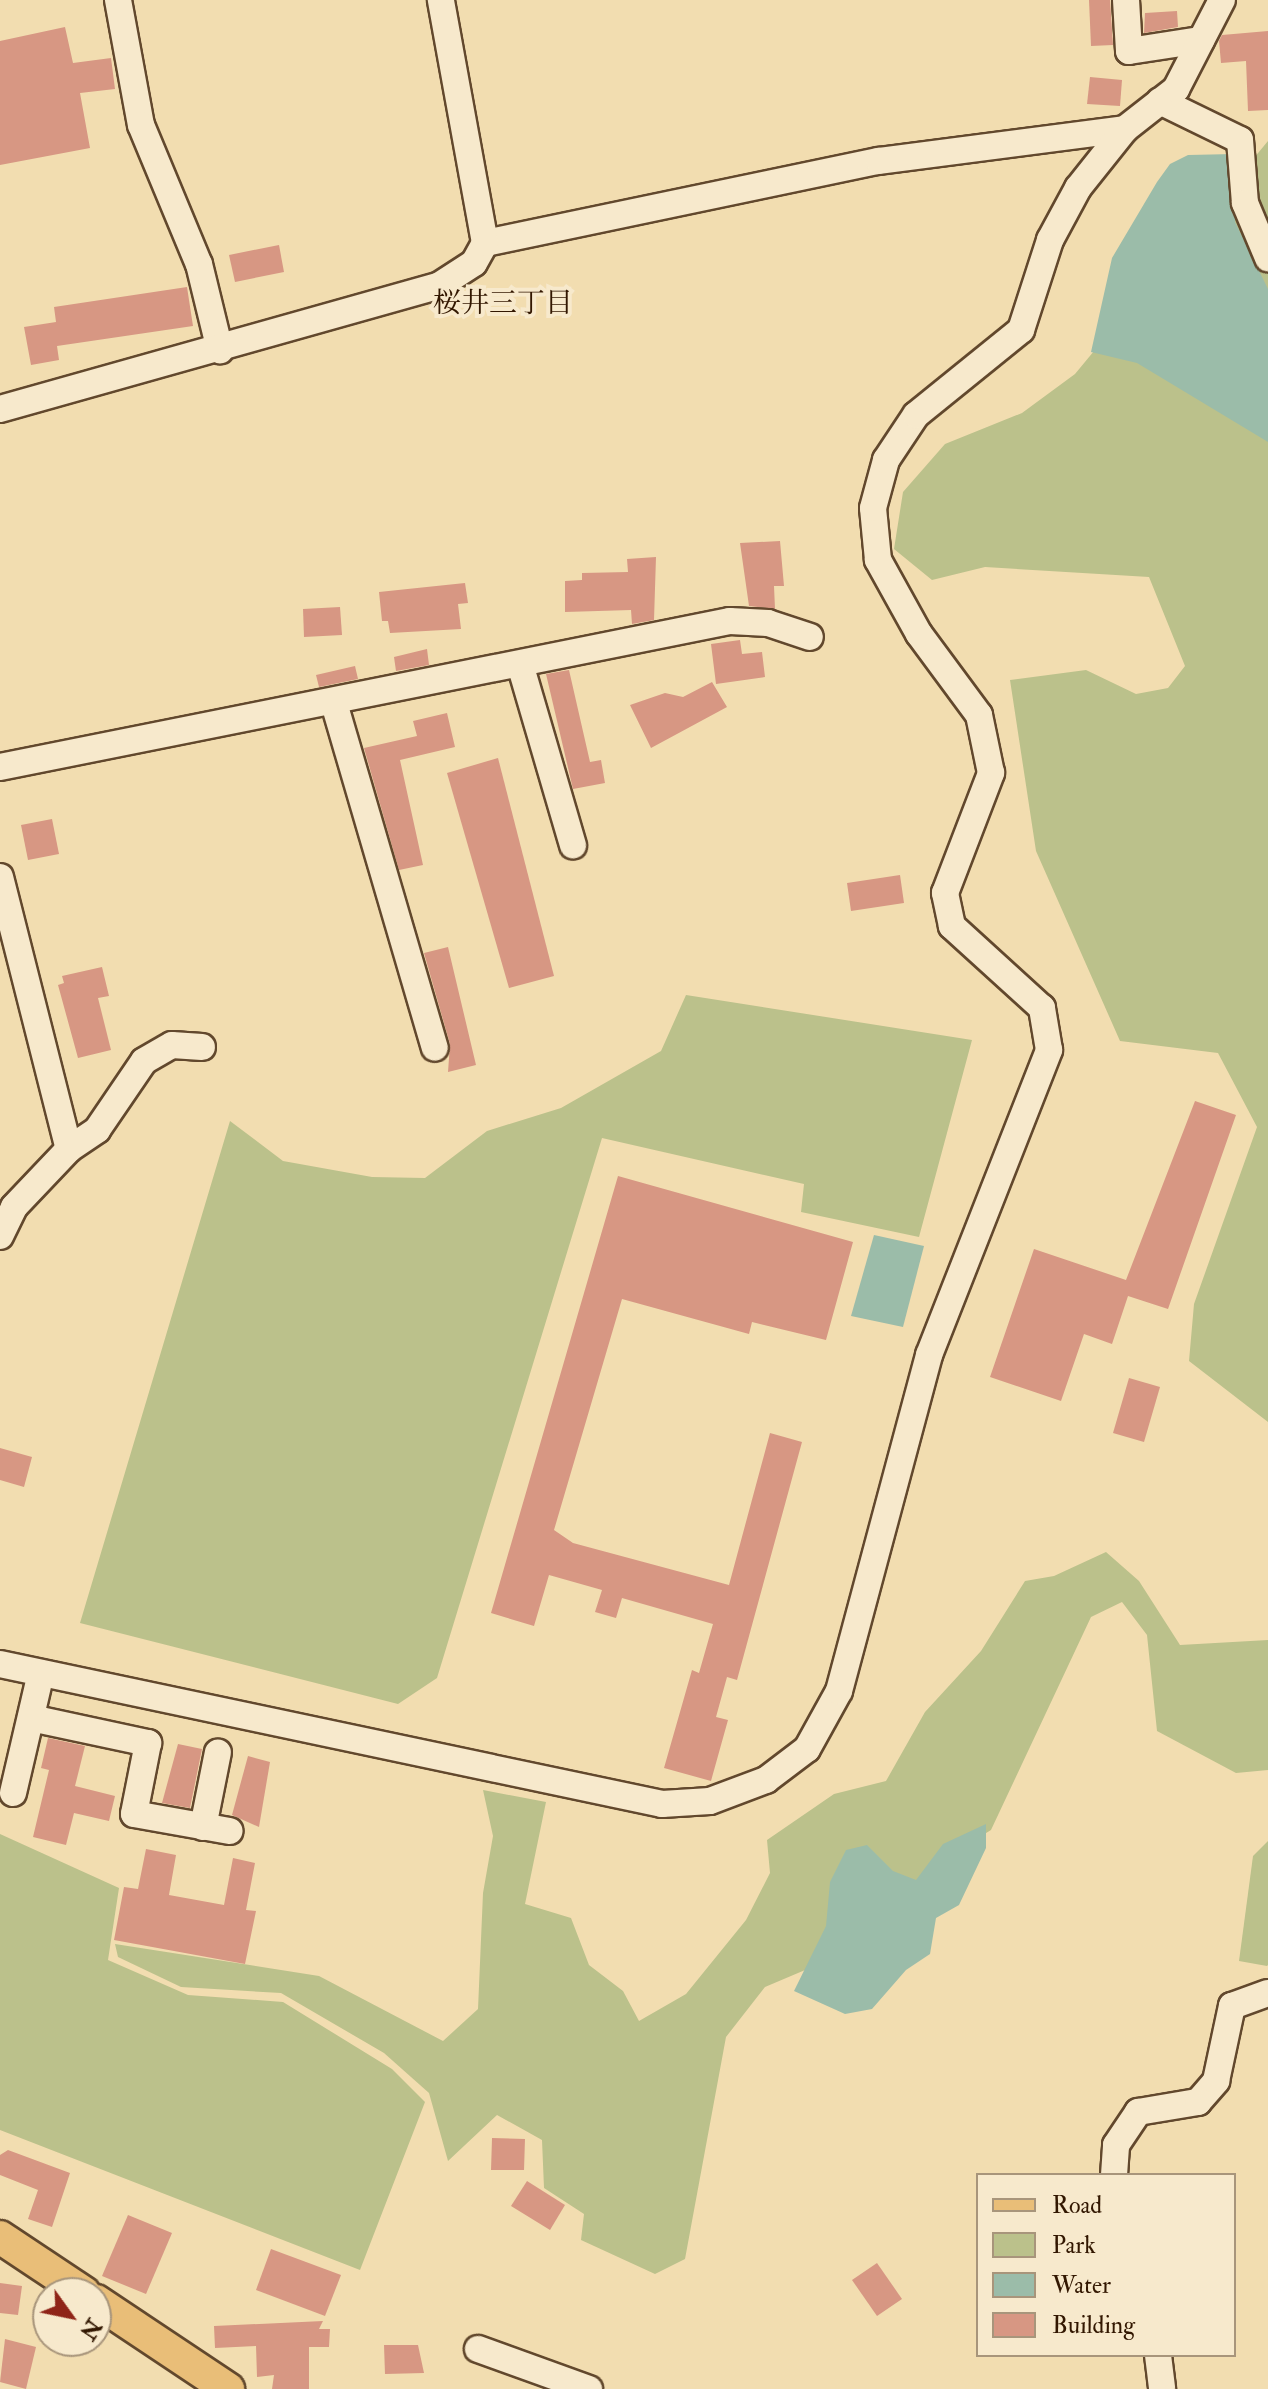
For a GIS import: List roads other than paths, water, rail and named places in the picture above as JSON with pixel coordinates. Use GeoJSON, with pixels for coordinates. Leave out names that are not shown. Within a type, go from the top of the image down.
{"type":"FeatureCollection","features":[{"type":"Feature","properties":{"kind":"main road"},"geometry":{"type":"LineString","coordinates":[[0,2237],[60,2277]]}},
{"type":"Feature","properties":{"kind":"main road"},"geometry":{"type":"LineString","coordinates":[[112,2312],[228,2389]]}},
{"type":"Feature","properties":{"kind":"street"},"geometry":{"type":"LineString","coordinates":[[118,0],[141,125],[199,264],[220,350]]}},
{"type":"Feature","properties":{"kind":"street"},"geometry":{"type":"LineString","coordinates":[[0,409],[220,350],[440,285],[474,263],[485,243],[441,0]]}},
{"type":"Feature","properties":{"kind":"street"},"geometry":{"type":"LineString","coordinates":[[1126,0],[1129,51],[1201,40]]}},
{"type":"Feature","properties":{"kind":"street"},"geometry":{"type":"LineString","coordinates":[[0,1664],[662,1804],[710,1801],[766,1780],[807,1749],[839,1691],[929,1355],[1049,1050],[1042,1008],[952,926],[945,893],[991,773],[979,715],[919,634],[878,560],[873,508],[886,460],[916,415],[1021,330],[1050,240],[1078,188],[1125,129],[1176,89],[1222,0]]}},
{"type":"Feature","properties":{"kind":"street"},"geometry":{"type":"LineString","coordinates":[[1160,101],[1226,128],[1240,140],[1245,203],[1268,258]]}},
{"type":"Feature","properties":{"kind":"street"},"geometry":{"type":"LineString","coordinates":[[485,243],[879,161],[1125,129]]}},
{"type":"Feature","properties":{"kind":"street"},"geometry":{"type":"LineString","coordinates":[[0,767],[334,703],[730,621],[768,623],[810,637]]}},
{"type":"Feature","properties":{"kind":"street"},"geometry":{"type":"LineString","coordinates":[[520,664],[573,845]]}},
{"type":"Feature","properties":{"kind":"street"},"geometry":{"type":"LineString","coordinates":[[334,703],[435,1048]]}},
{"type":"Feature","properties":{"kind":"street"},"geometry":{"type":"LineString","coordinates":[[0,877],[69,1149]]}},
{"type":"Feature","properties":{"kind":"street"},"geometry":{"type":"LineString","coordinates":[[0,1236],[14,1207],[69,1149],[97,1130],[144,1061],[172,1045],[202,1047]]}},
{"type":"Feature","properties":{"kind":"street"},"geometry":{"type":"LineString","coordinates":[[13,1793],[41,1673]]}},
{"type":"Feature","properties":{"kind":"street"},"geometry":{"type":"LineString","coordinates":[[31,1718],[148,1743],[134,1814],[229,1831]]}},
{"type":"Feature","properties":{"kind":"street"},"geometry":{"type":"LineString","coordinates":[[203,1827],[218,1752]]}},
{"type":"Feature","properties":{"kind":"street"},"geometry":{"type":"LineString","coordinates":[[1114,2173],[1116,2145],[1138,2112],[1198,2102],[1216,2081],[1232,2006],[1268,1993]]}},
{"type":"Feature","properties":{"kind":"street"},"geometry":{"type":"LineString","coordinates":[[478,2349],[589,2389]]}},
{"type":"Feature","properties":{"kind":"street"},"geometry":{"type":"LineString","coordinates":[[1158,2357],[1162,2389]]}},
{"type":"Feature","properties":{"kind":"water"},"geometry":{"type":"Polygon","coordinates":[[[1234,154],[1235,222],[1268,289],[1268,442],[1137,363],[1091,352],[1112,258],[1170,164],[1188,155],[1234,154]]]}},
{"type":"Feature","properties":{"kind":"water"},"geometry":{"type":"Polygon","coordinates":[[[874,1235],[924,1246],[903,1327],[851,1316],[874,1235]]]}},
{"type":"Feature","properties":{"kind":"water"},"geometry":{"type":"Polygon","coordinates":[[[986,1824],[986,1848],[959,1905],[936,1918],[930,1954],[906,1970],[872,2009],[845,2014],[794,1991],[826,1926],[830,1882],[846,1850],[867,1845],[893,1871],[916,1880],[943,1844],[986,1824]]]}},
{"type":"Feature","properties":{"kind":"district","name":"桜井三丁目"},"geometry":{"type":"Point","coordinates":[503,304]}}]}
